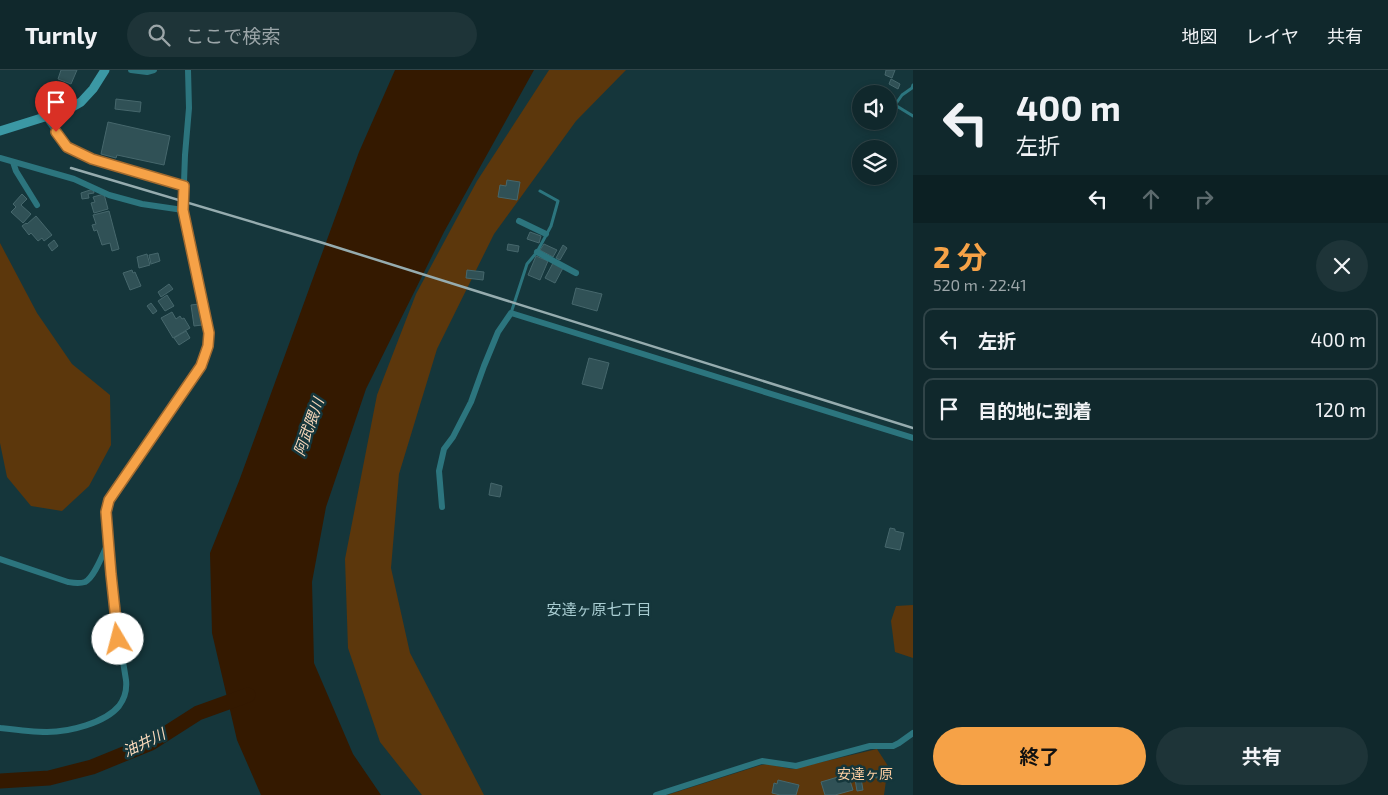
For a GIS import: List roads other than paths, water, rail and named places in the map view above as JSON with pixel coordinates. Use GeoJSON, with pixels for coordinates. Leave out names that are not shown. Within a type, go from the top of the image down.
{"type":"FeatureCollection","features":[{"type":"Feature","properties":{"kind":"street"},"geometry":{"type":"LineString","coordinates":[[0,131],[67,110],[81,102],[93,89],[105,70]]}},
{"type":"Feature","properties":{"kind":"street"},"geometry":{"type":"LineString","coordinates":[[131,70],[148,72],[154,70]]}},
{"type":"Feature","properties":{"kind":"street"},"geometry":{"type":"LineString","coordinates":[[0,728],[47,732],[80,728],[114,711],[124,698],[126,680],[115,612],[106,512],[109,500],[201,366],[208,346],[209,333],[183,210],[189,108],[188,70]]}},
{"type":"Feature","properties":{"kind":"street"},"geometry":{"type":"LineString","coordinates":[[45,116],[67,147],[92,159],[184,186]]}},
{"type":"Feature","properties":{"kind":"street"},"geometry":{"type":"LineString","coordinates":[[0,158],[74,179],[109,195],[142,204],[183,210]]}},
{"type":"Feature","properties":{"kind":"street"},"geometry":{"type":"LineString","coordinates":[[13,162],[16,171],[37,205]]}},
{"type":"Feature","properties":{"kind":"street"},"geometry":{"type":"LineString","coordinates":[[519,221],[546,234]]}},
{"type":"Feature","properties":{"kind":"street"},"geometry":{"type":"LineString","coordinates":[[537,252],[576,273]]}},
{"type":"Feature","properties":{"kind":"street"},"geometry":{"type":"LineString","coordinates":[[442,507],[439,471],[444,448],[453,437],[471,402],[498,332],[511,313],[913,438]]}},
{"type":"Feature","properties":{"kind":"street"},"geometry":{"type":"LineString","coordinates":[[0,559],[68,582],[78,583],[90,578],[108,542]]}},
{"type":"Feature","properties":{"kind":"street"},"geometry":{"type":"LineString","coordinates":[[656,795],[762,761],[796,766],[870,746],[893,746],[913,733]]}},
{"type":"Feature","properties":{"kind":"lane"},"geometry":{"type":"LineString","coordinates":[[913,87],[902,94],[895,105],[913,116]]}},
{"type":"Feature","properties":{"kind":"lane"},"geometry":{"type":"LineString","coordinates":[[511,313],[527,264],[537,252],[551,226],[558,200],[540,190]]}},
{"type":"Feature","properties":{"kind":"water","name":"阿武隈川"},"geometry":{"type":"Polygon","coordinates":[[[395,70],[534,70],[444,232],[366,389],[326,507],[312,582],[314,663],[353,754],[381,795],[261,795],[237,740],[212,633],[210,553],[239,481],[359,152],[395,70]]]}},
{"type":"Feature","properties":{"kind":"waterway","name":"油井川"},"geometry":{"type":"LineString","coordinates":[[0,781],[49,778],[92,767],[151,743],[198,713],[248,695]]}},
{"type":"Feature","properties":{"kind":"railway"},"geometry":{"type":"LineString","coordinates":[[71,168],[323,243],[913,428]]}},
{"type":"Feature","properties":{"kind":"district","name":"安達ヶ原七丁目"},"geometry":{"type":"Point","coordinates":[599,610]}},
{"type":"Feature","properties":{"kind":"park label","name":"安達ヶ原"},"geometry":{"type":"Point","coordinates":[865,774]}}]}
